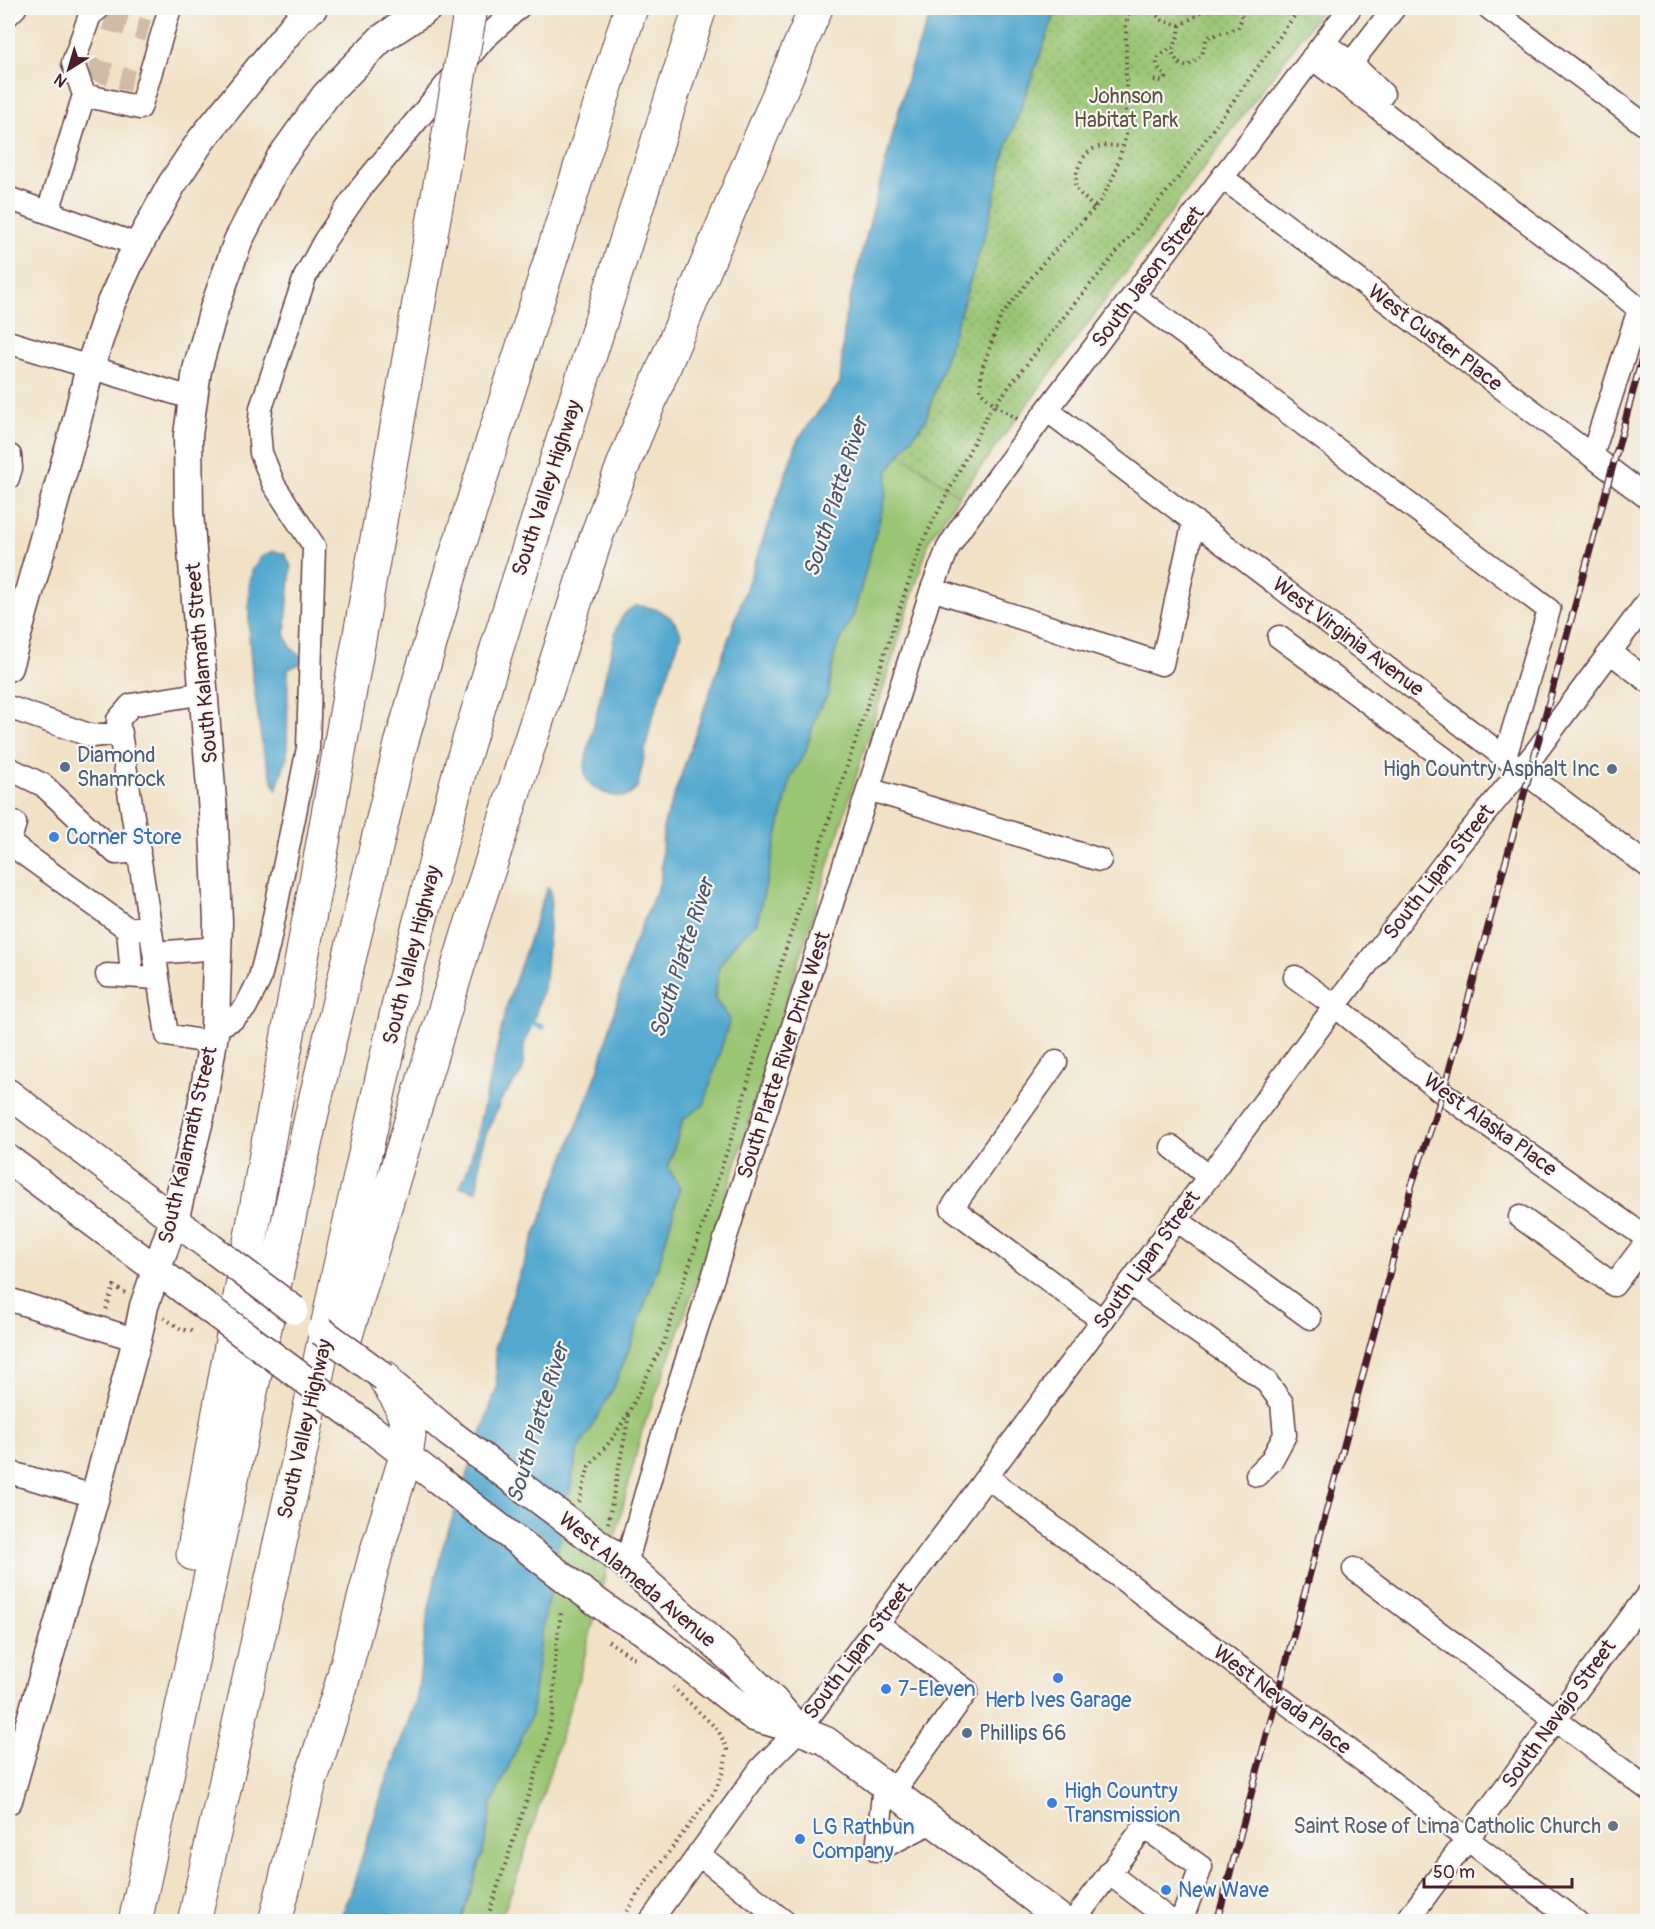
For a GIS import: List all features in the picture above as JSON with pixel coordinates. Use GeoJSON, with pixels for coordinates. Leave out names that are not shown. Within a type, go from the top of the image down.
{"type":"FeatureCollection","features":[{"type":"Feature","properties":{"kind":"highway"},"geometry":{"type":"LineString","coordinates":[[145,1870],[169,1691],[471,8]]}},
{"type":"Feature","properties":{"kind":"highway"},"geometry":{"type":"LineString","coordinates":[[135,1922],[333,1021],[401,744],[453,565],[631,8]]}},
{"type":"Feature","properties":{"kind":"highway"},"geometry":{"type":"LineString","coordinates":[[203,1881],[359,1291],[467,937],[583,576],[624,463],[816,8]]}},
{"type":"Feature","properties":{"kind":"highway","name":"South Valley Highway"},"geometry":{"type":"LineString","coordinates":[[194,1922],[303,1441],[384,1067],[424,901],[496,648],[697,18]]}},
{"type":"Feature","properties":{"kind":"highway"},"geometry":{"type":"LineString","coordinates":[[275,1922],[310,1782],[341,1686],[375,1557],[406,1456],[409,1435],[406,1421],[399,1401],[384,1377]]}},
{"type":"Feature","properties":{"kind":"main road","name":"South Kalamath Street"},"geometry":{"type":"LineString","coordinates":[[8,1800],[95,1496],[137,1340],[144,1305],[174,1220],[201,1112],[214,1035],[218,948],[214,825],[189,513],[188,435],[197,370],[214,309],[238,241],[280,159],[333,87],[381,39],[428,8]]}},
{"type":"Feature","properties":{"kind":"main road"},"geometry":{"type":"LineString","coordinates":[[8,667],[90,367],[111,303],[138,245],[172,184],[202,139],[308,10]]}},
{"type":"Feature","properties":{"kind":"main road","name":"West Alameda Avenue"},"geometry":{"type":"LineString","coordinates":[[8,1093],[384,1377],[448,1432],[573,1513],[731,1659],[773,1700],[799,1730]]}},
{"type":"Feature","properties":{"kind":"main road","name":"West Alameda Avenue"},"geometry":{"type":"LineString","coordinates":[[8,1159],[370,1428],[575,1586],[615,1615],[642,1630],[753,1717],[799,1730],[826,1741],[1065,1922]]}},
{"type":"Feature","properties":{"kind":"street"},"geometry":{"type":"LineString","coordinates":[[8,15],[15,8]]}},
{"type":"Feature","properties":{"kind":"street"},"geometry":{"type":"LineString","coordinates":[[84,95],[140,108],[139,83],[155,33],[171,8]]}},
{"type":"Feature","properties":{"kind":"street"},"geometry":{"type":"LineString","coordinates":[[204,693],[131,705],[118,720],[167,1035],[214,1035],[245,1008],[260,981],[308,748],[314,546],[274,485],[261,453],[259,430],[261,408],[305,277],[325,240],[361,188],[483,40],[518,8]]}},
{"type":"Feature","properties":{"kind":"street","name":"South Jason Street"},"geometry":{"type":"LineString","coordinates":[[948,549],[960,529],[1047,410],[1350,8]]}},
{"type":"Feature","properties":{"kind":"street"},"geometry":{"type":"LineString","coordinates":[[1351,63],[1394,8]]}},
{"type":"Feature","properties":{"kind":"street"},"geometry":{"type":"LineString","coordinates":[[1489,8],[1647,127]]}},
{"type":"Feature","properties":{"kind":"street"},"geometry":{"type":"LineString","coordinates":[[48,212],[84,95],[81,65],[98,14]]}},
{"type":"Feature","properties":{"kind":"street"},"geometry":{"type":"LineString","coordinates":[[1318,51],[1351,63],[1378,100]]}},
{"type":"Feature","properties":{"kind":"street"},"geometry":{"type":"LineString","coordinates":[[1318,51],[1378,100],[1410,132],[1639,309],[1592,456]]}},
{"type":"Feature","properties":{"kind":"street","name":"West Custer Place"},"geometry":{"type":"LineString","coordinates":[[1222,178],[1647,498]]}},
{"type":"Feature","properties":{"kind":"street"},"geometry":{"type":"LineString","coordinates":[[8,198],[138,245]]}},
{"type":"Feature","properties":{"kind":"street"},"geometry":{"type":"LineString","coordinates":[[1134,296],[1549,610],[1513,763]]}},
{"type":"Feature","properties":{"kind":"street"},"geometry":{"type":"LineString","coordinates":[[8,342],[192,398]]}},
{"type":"Feature","properties":{"kind":"street","name":"West Virginia Avenue"},"geometry":{"type":"LineString","coordinates":[[1047,410],[1647,866]]}},
{"type":"Feature","properties":{"kind":"street"},"geometry":{"type":"LineString","coordinates":[[8,455],[11,468],[8,478]]}},
{"type":"Feature","properties":{"kind":"street"},"geometry":{"type":"LineString","coordinates":[[932,589],[1162,664],[1194,521]]}},
{"type":"Feature","properties":{"kind":"street","name":"South Platte River Drive West"},"geometry":{"type":"LineString","coordinates":[[626,1564],[660,1447],[868,789],[932,589],[948,549]]}},
{"type":"Feature","properties":{"kind":"street","name":"South Lipan Street"},"geometry":{"type":"LineString","coordinates":[[650,1922],[761,1768],[799,1730],[878,1624],[1335,1006],[1452,853],[1513,763],[1610,652],[1647,601]]}},
{"type":"Feature","properties":{"kind":"street"},"geometry":{"type":"LineString","coordinates":[[1279,637],[1456,767]]}},
{"type":"Feature","properties":{"kind":"street"},"geometry":{"type":"LineString","coordinates":[[1610,652],[1647,681]]}},
{"type":"Feature","properties":{"kind":"street"},"geometry":{"type":"LineString","coordinates":[[8,706],[92,736],[121,733]]}},
{"type":"Feature","properties":{"kind":"street"},"geometry":{"type":"LineString","coordinates":[[8,768],[43,785],[116,853],[139,851]]}},
{"type":"Feature","properties":{"kind":"street"},"geometry":{"type":"LineString","coordinates":[[868,789],[1100,860]]}},
{"type":"Feature","properties":{"kind":"street"},"geometry":{"type":"LineString","coordinates":[[8,821],[15,824],[9,843],[128,929],[150,926]]}},
{"type":"Feature","properties":{"kind":"street"},"geometry":{"type":"LineString","coordinates":[[128,929],[132,976]]}},
{"type":"Feature","properties":{"kind":"street"},"geometry":{"type":"LineString","coordinates":[[155,954],[218,948]]}},
{"type":"Feature","properties":{"kind":"street"},"geometry":{"type":"LineString","coordinates":[[107,975],[158,978]]}},
{"type":"Feature","properties":{"kind":"street","name":"West Alaska Place"},"geometry":{"type":"LineString","coordinates":[[1295,977],[1335,1006],[1443,1093],[1647,1240]]}},
{"type":"Feature","properties":{"kind":"street"},"geometry":{"type":"LineString","coordinates":[[1056,1062],[952,1208],[1103,1321]]}},
{"type":"Feature","properties":{"kind":"street"},"geometry":{"type":"LineString","coordinates":[[1172,1147],[1209,1177]]}},
{"type":"Feature","properties":{"kind":"street"},"geometry":{"type":"LineString","coordinates":[[1520,1216],[1614,1285],[1647,1240]]}},
{"type":"Feature","properties":{"kind":"street"},"geometry":{"type":"LineString","coordinates":[[1177,1220],[1310,1318]]}},
{"type":"Feature","properties":{"kind":"street"},"geometry":{"type":"LineString","coordinates":[[1130,1284],[1265,1380],[1282,1403],[1285,1434],[1271,1461],[1257,1475]]}},
{"type":"Feature","properties":{"kind":"street"},"geometry":{"type":"LineString","coordinates":[[8,1299],[137,1340]]}},
{"type":"Feature","properties":{"kind":"street"},"geometry":{"type":"LineString","coordinates":[[8,1472],[95,1496]]}},
{"type":"Feature","properties":{"kind":"street","name":"West Nevada Place"},"geometry":{"type":"LineString","coordinates":[[987,1477],[1577,1922]]}},
{"type":"Feature","properties":{"kind":"street"},"geometry":{"type":"LineString","coordinates":[[1354,1569],[1647,1789]]}},
{"type":"Feature","properties":{"kind":"street","name":"South Navajo Street"},"geometry":{"type":"LineString","coordinates":[[1406,1922],[1646,1598]]}},
{"type":"Feature","properties":{"kind":"street"},"geometry":{"type":"LineString","coordinates":[[878,1624],[968,1691],[888,1789],[877,1850],[932,1822]]}},
{"type":"Feature","properties":{"kind":"street"},"geometry":{"type":"LineString","coordinates":[[1073,1922],[1144,1827],[1201,1867],[1181,1922]]}},
{"type":"Feature","properties":{"kind":"street"},"geometry":{"type":"LineString","coordinates":[[698,1854],[786,1922]]}},
{"type":"Feature","properties":{"kind":"street"},"geometry":{"type":"LineString","coordinates":[[1109,1873],[1172,1922]]}},
{"type":"Feature","properties":{"kind":"path"},"geometry":{"type":"LineString","coordinates":[[994,404],[980,391],[982,369],[1001,316],[1042,264],[1094,208],[1104,195],[1114,173],[1126,135],[1126,26],[1129,8]]}},
{"type":"Feature","properties":{"kind":"path"},"geometry":{"type":"LineString","coordinates":[[1148,8],[1163,21],[1180,25],[1196,16],[1204,8]]}},
{"type":"Feature","properties":{"kind":"path"},"geometry":{"type":"LineString","coordinates":[[1180,25],[1172,52],[1178,63],[1187,67],[1202,55],[1207,38],[1214,34],[1227,33],[1238,27],[1242,18],[1239,8]]}},
{"type":"Feature","properties":{"kind":"path"},"geometry":{"type":"LineString","coordinates":[[1154,80],[1163,81],[1166,78],[1156,62],[1173,46]]}},
{"type":"Feature","properties":{"kind":"path"},"geometry":{"type":"LineString","coordinates":[[1094,208],[1075,188],[1075,171],[1087,152],[1098,146],[1108,144],[1122,147]]}},
{"type":"Feature","properties":{"kind":"path"},"geometry":{"type":"LineString","coordinates":[[183,1330],[193,1331]]}},
{"type":"Feature","properties":{"kind":"path"},"geometry":{"type":"LineString","coordinates":[[573,1513],[589,1466],[613,1438],[629,1412],[608,1524]]}},
{"type":"Feature","properties":{"kind":"path"},"geometry":{"type":"LineString","coordinates":[[486,1922],[546,1743],[553,1712],[555,1660],[561,1612]]}},
{"type":"Feature","properties":{"kind":"path"},"geometry":{"type":"LineString","coordinates":[[632,1657],[643,1659]]}},
{"type":"Feature","properties":{"kind":"path"},"geometry":{"type":"LineString","coordinates":[[621,1922],[638,1893],[715,1791],[724,1770],[727,1749],[718,1730],[668,1682]]}},
{"type":"Feature","properties":{"kind":"green space","name":"Johnson Habitat Park"},"geometry":{"type":"Polygon","coordinates":[[[1057,8],[1323,8],[959,496],[900,453],[926,419],[988,225],[1005,151],[1057,8]]]}},
{"type":"Feature","properties":{"kind":"green space"},"geometry":{"type":"Polygon","coordinates":[[[900,453],[959,496],[930,538],[730,1183],[642,1431],[580,1674],[519,1871],[500,1921],[461,1922],[483,1853],[492,1804],[531,1716],[543,1624],[577,1453],[614,1387],[661,1257],[680,1187],[668,1168],[683,1119],[704,1104],[719,966],[734,944],[757,922],[791,776],[805,753],[817,712],[828,695],[835,652],[854,613],[886,495],[888,470],[900,453]]]}},
{"type":"Feature","properties":{"kind":"water","name":"South Platte River"},"geometry":{"type":"Polygon","coordinates":[[[933,8],[1057,8],[1005,151],[988,225],[926,419],[888,470],[886,495],[854,613],[835,652],[828,695],[817,712],[805,753],[791,776],[757,922],[734,944],[719,966],[714,998],[730,1019],[704,1105],[683,1119],[668,1168],[680,1187],[661,1257],[632,1341],[614,1387],[577,1453],[543,1624],[531,1716],[492,1804],[483,1853],[461,1921],[338,1922],[350,1895],[382,1794],[417,1697],[428,1613],[442,1549],[497,1387],[495,1347],[520,1273],[598,1071],[632,948],[661,880],[663,827],[798,439],[840,383],[845,318],[910,68],[933,8]]]}},
{"type":"Feature","properties":{"kind":"water"},"geometry":{"type":"Polygon","coordinates":[[[272,551],[285,554],[291,567],[285,634],[291,648],[302,657],[300,664],[288,669],[287,757],[276,790],[263,751],[249,636],[249,587],[252,571],[260,558],[272,551]]]}},
{"type":"Feature","properties":{"kind":"water"},"geometry":{"type":"Polygon","coordinates":[[[636,606],[664,613],[675,622],[681,635],[651,722],[638,786],[632,793],[622,797],[592,786],[585,774],[585,763],[616,631],[623,616],[636,606]]]}},
{"type":"Feature","properties":{"kind":"water"},"geometry":{"type":"Polygon","coordinates":[[[547,888],[550,890],[551,900],[545,981],[524,1045],[523,1071],[502,1098],[486,1134],[481,1149],[477,1191],[460,1187],[473,1151],[507,1005],[547,888]]]}},
{"type":"Feature","properties":{"kind":"waterway"},"geometry":{"type":"LineString","coordinates":[[533,1023],[542,1027]]}},
{"type":"Feature","properties":{"kind":"tunnel"},"geometry":{"type":"LineString","coordinates":[[105,19],[148,31]]}},
{"type":"Feature","properties":{"kind":"tunnel"},"geometry":{"type":"LineString","coordinates":[[89,68],[132,81]]}},
{"type":"Feature","properties":{"kind":"railway"},"geometry":{"type":"LineString","coordinates":[[1217,1922],[1412,1184],[1443,1093],[1648,336]]}},
{"type":"Feature","properties":{"kind":"place","name":"Diamond Shamrock"},"geometry":{"type":"Point","coordinates":[65,767]}},
{"type":"Feature","properties":{"kind":"place","name":"High Country Asphalt Inc"},"geometry":{"type":"Point","coordinates":[1612,769]}},
{"type":"Feature","properties":{"kind":"place","name":"Corner Store"},"geometry":{"type":"Point","coordinates":[54,837]}},
{"type":"Feature","properties":{"kind":"place","name":"Herb Ives Garage"},"geometry":{"type":"Point","coordinates":[1058,1678]}},
{"type":"Feature","properties":{"kind":"place","name":"7-Eleven"},"geometry":{"type":"Point","coordinates":[886,1689]}},
{"type":"Feature","properties":{"kind":"place","name":"Phillips 66"},"geometry":{"type":"Point","coordinates":[967,1733]}},
{"type":"Feature","properties":{"kind":"place","name":"High Country Transmission"},"geometry":{"type":"Point","coordinates":[1052,1803]}},
{"type":"Feature","properties":{"kind":"place","name":"Saint Rose of Lima Catholic Church"},"geometry":{"type":"Point","coordinates":[1613,1826]}},
{"type":"Feature","properties":{"kind":"place","name":"LG Rathbun Company"},"geometry":{"type":"Point","coordinates":[800,1839]}},
{"type":"Feature","properties":{"kind":"place","name":"New Wave"},"geometry":{"type":"Point","coordinates":[1166,1890]}}]}
